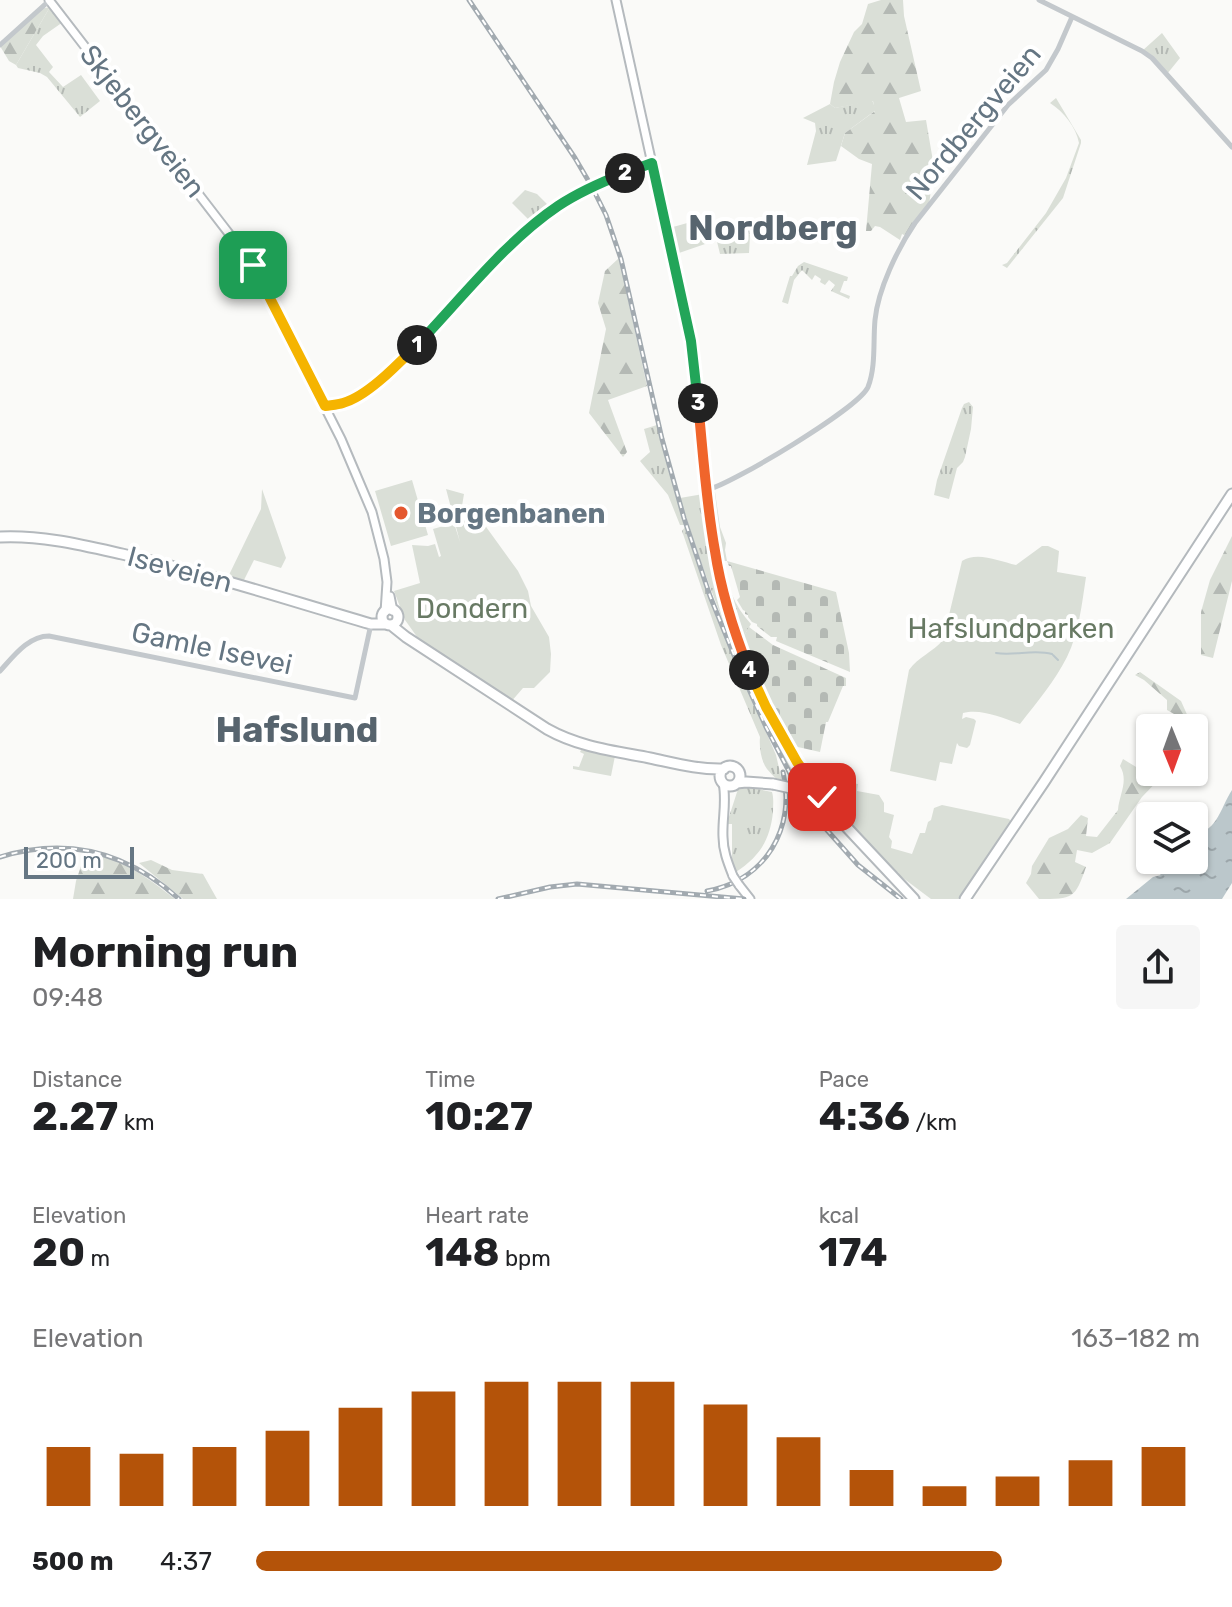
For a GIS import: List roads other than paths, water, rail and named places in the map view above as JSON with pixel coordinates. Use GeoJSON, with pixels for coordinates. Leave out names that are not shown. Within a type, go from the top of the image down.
{"type":"FeatureCollection","features":[{"type":"Feature","properties":{"kind":"highway"},"geometry":{"type":"LineString","coordinates":[[967,896],[1232,494]]}},
{"type":"Feature","properties":{"kind":"highway","name":"Iseveien"},"geometry":{"type":"LineString","coordinates":[[0,537],[52,540],[133,556],[371,624],[389,617]]}},
{"type":"Feature","properties":{"kind":"highway"},"geometry":{"type":"LineString","coordinates":[[389,617],[414,642],[564,738],[580,744],[706,768],[730,779],[809,792],[824,803],[914,897]]}},
{"type":"Feature","properties":{"kind":"highway","name":"Iseveien"},"geometry":{"type":"LineString","coordinates":[[357,619],[389,617]]}},
{"type":"Feature","properties":{"kind":"main road","name":"Skjebergveien"},"geometry":{"type":"LineString","coordinates":[[50,0],[250,260],[266,289],[350,459],[372,512],[383,548],[389,617]]}},
{"type":"Feature","properties":{"kind":"main road"},"geometry":{"type":"LineString","coordinates":[[616,0],[691,341],[706,490],[719,573],[757,688],[802,770],[820,784],[824,803]]}},
{"type":"Feature","properties":{"kind":"main road"},"geometry":{"type":"LineString","coordinates":[[730,779],[724,811],[724,848],[733,876],[748,897]]}},
{"type":"Feature","properties":{"kind":"main road"},"geometry":{"type":"LineString","coordinates":[[809,792],[815,787],[816,780]]}},
{"type":"Feature","properties":{"kind":"street"},"geometry":{"type":"LineString","coordinates":[[0,45],[50,0]]}},
{"type":"Feature","properties":{"kind":"street"},"geometry":{"type":"LineString","coordinates":[[1039,0],[1152,58],[1232,147]]}},
{"type":"Feature","properties":{"kind":"street","name":"Nordbergveien"},"geometry":{"type":"LineString","coordinates":[[706,490],[786,449],[864,393],[871,373],[876,312],[902,242],[1008,105],[1046,70],[1072,17]]}},
{"type":"Feature","properties":{"kind":"street"},"geometry":{"type":"LineString","coordinates":[[326,410],[361,394],[394,367],[470,287],[553,209],[601,183],[652,163]]}},
{"type":"Feature","properties":{"kind":"street","name":"Gamle Isevei"},"geometry":{"type":"LineString","coordinates":[[0,671],[27,644],[37,637],[49,636],[355,698],[371,624]]}},
{"type":"Feature","properties":{"kind":"water"},"geometry":{"type":"Polygon","coordinates":[[[1232,790],[1232,883],[1222,899],[1126,899],[1160,874],[1208,874],[1208,828],[1232,790]]]}},
{"type":"Feature","properties":{"kind":"waterway"},"geometry":{"type":"LineString","coordinates":[[996,653],[1052,654]]}},
{"type":"Feature","properties":{"kind":"waterway"},"geometry":{"type":"LineString","coordinates":[[1053,655],[1058,660]]}},
{"type":"Feature","properties":{"kind":"railway"},"geometry":{"type":"LineString","coordinates":[[469,0],[575,158],[606,215],[621,259],[662,439],[684,518],[710,596],[766,727],[795,783],[826,829],[858,865],[901,899]]}},
{"type":"Feature","properties":{"kind":"railway"},"geometry":{"type":"LineString","coordinates":[[707,891],[746,876],[772,848],[785,813],[783,772]]}},
{"type":"Feature","properties":{"kind":"railway"},"geometry":{"type":"LineString","coordinates":[[0,857],[49,848],[96,852],[139,870],[179,899]]}},
{"type":"Feature","properties":{"kind":"railway"},"geometry":{"type":"LineString","coordinates":[[498,899],[577,884],[744,899]]}},
{"type":"Feature","properties":{"kind":"place","name":"Borgenbanen"},"geometry":{"type":"Point","coordinates":[401,513]}},
{"type":"Feature","properties":{"kind":"district","name":"Nordberg"},"geometry":{"type":"Point","coordinates":[773,227]}},
{"type":"Feature","properties":{"kind":"district","name":"Hafslund"},"geometry":{"type":"Point","coordinates":[297,729]}},
{"type":"Feature","properties":{"kind":"park label","name":"Dondern"},"geometry":{"type":"Point","coordinates":[472,608]}},
{"type":"Feature","properties":{"kind":"park label","name":"Hafslundparken"},"geometry":{"type":"Point","coordinates":[1011,628]}}]}
